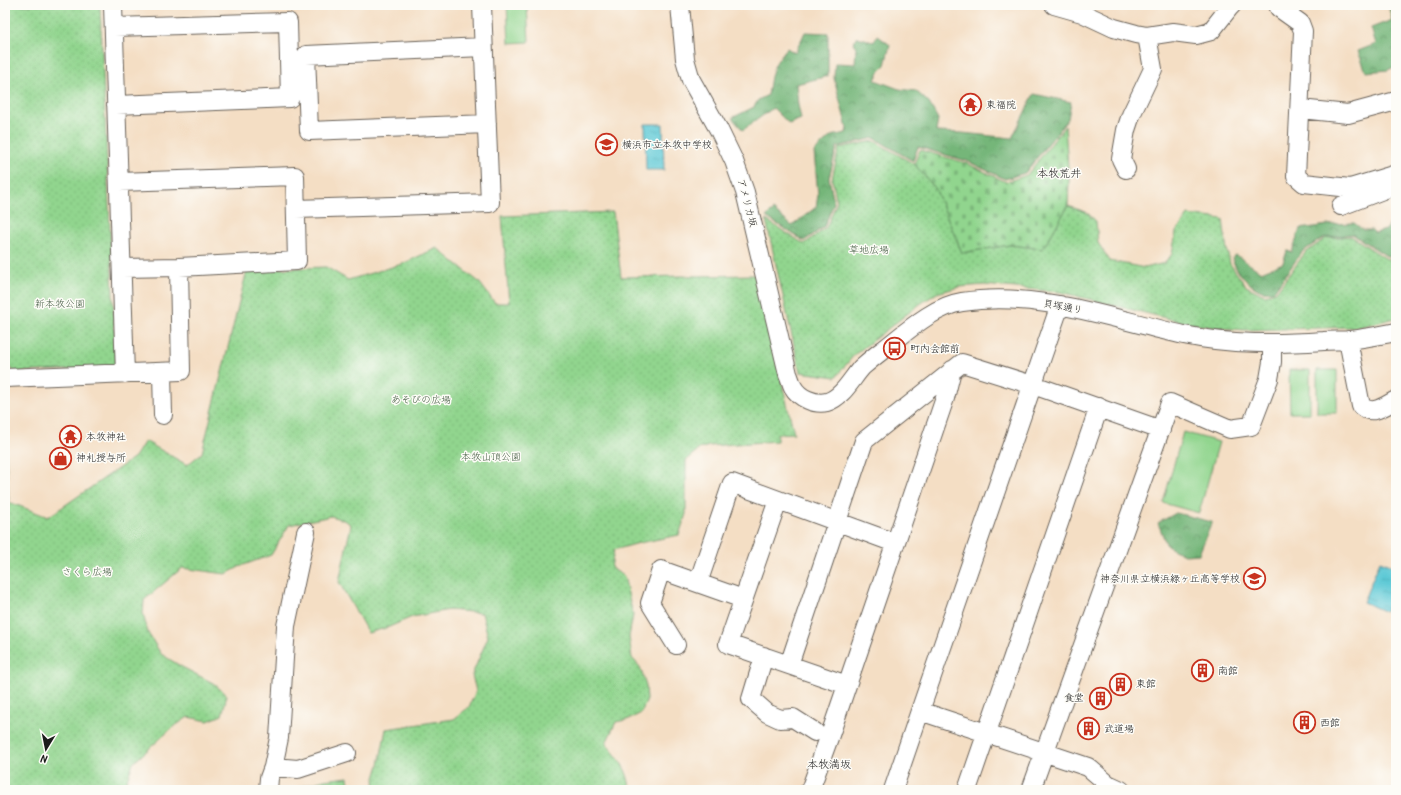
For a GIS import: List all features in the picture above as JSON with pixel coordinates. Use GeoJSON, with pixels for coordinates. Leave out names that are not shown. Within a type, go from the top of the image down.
{"type":"FeatureCollection","features":[{"type":"Feature","properties":{"kind":"street"},"geometry":{"type":"LineString","coordinates":[[113,5],[126,374]]}},
{"type":"Feature","properties":{"kind":"street"},"geometry":{"type":"LineString","coordinates":[[296,209],[490,203],[482,5]]}},
{"type":"Feature","properties":{"kind":"street","name":"アメリカ坂"},"geometry":{"type":"LineString","coordinates":[[680,5],[685,59],[691,80],[719,130],[734,161],[745,192],[788,374],[794,388],[803,397],[811,401]]}},
{"type":"Feature","properties":{"kind":"street"},"geometry":{"type":"LineString","coordinates":[[1054,5],[1082,13],[1114,28],[1147,36],[1173,32],[1196,35],[1211,32],[1232,5]]}},
{"type":"Feature","properties":{"kind":"street"},"geometry":{"type":"LineString","coordinates":[[1278,5],[1279,8],[1300,23],[1304,31],[1296,176],[1304,183],[1350,188],[1396,174]]}},
{"type":"Feature","properties":{"kind":"street"},"geometry":{"type":"LineString","coordinates":[[114,27],[288,22],[290,98],[116,105]]}},
{"type":"Feature","properties":{"kind":"street"},"geometry":{"type":"LineString","coordinates":[[1126,169],[1121,159],[1126,130],[1131,115],[1153,69],[1147,36]]}},
{"type":"Feature","properties":{"kind":"street"},"geometry":{"type":"LineString","coordinates":[[483,47],[306,55],[309,131],[487,124]]}},
{"type":"Feature","properties":{"kind":"street"},"geometry":{"type":"LineString","coordinates":[[1300,109],[1348,114],[1396,101]]}},
{"type":"Feature","properties":{"kind":"street"},"geometry":{"type":"LineString","coordinates":[[119,182],[295,176],[297,261],[179,267],[122,268]]}},
{"type":"Feature","properties":{"kind":"street"},"geometry":{"type":"LineString","coordinates":[[1341,206],[1396,185]]}},
{"type":"Feature","properties":{"kind":"street"},"geometry":{"type":"LineString","coordinates":[[5,378],[181,371],[179,267]]}},
{"type":"Feature","properties":{"kind":"street","name":"貝塚通り"},"geometry":{"type":"LineString","coordinates":[[811,401],[822,403],[835,398],[863,366],[932,313],[957,302],[980,299],[1013,299],[1060,305],[1185,335],[1244,343],[1272,344],[1348,340],[1374,337],[1396,332]]}},
{"type":"Feature","properties":{"kind":"street"},"geometry":{"type":"LineString","coordinates":[[893,790],[1031,385],[1060,305]]}},
{"type":"Feature","properties":{"kind":"street"},"geometry":{"type":"LineString","coordinates":[[1348,340],[1361,406],[1367,411],[1374,411],[1396,400]]}},
{"type":"Feature","properties":{"kind":"street"},"geometry":{"type":"LineString","coordinates":[[1031,790],[1170,403],[1230,429],[1251,426],[1269,379],[1272,362],[1272,344]]}},
{"type":"Feature","properties":{"kind":"street"},"geometry":{"type":"LineString","coordinates":[[789,665],[864,440],[962,362],[1161,430]]}},
{"type":"Feature","properties":{"kind":"street"},"geometry":{"type":"LineString","coordinates":[[810,790],[824,734],[847,685],[945,398],[952,370]]}},
{"type":"Feature","properties":{"kind":"street"},"geometry":{"type":"LineString","coordinates":[[162,372],[164,415]]}},
{"type":"Feature","properties":{"kind":"street"},"geometry":{"type":"LineString","coordinates":[[967,790],[1099,408]]}},
{"type":"Feature","properties":{"kind":"street"},"geometry":{"type":"LineString","coordinates":[[698,583],[732,483],[896,543]]}},
{"type":"Feature","properties":{"kind":"street"},"geometry":{"type":"LineString","coordinates":[[778,500],[728,644],[847,685]]}},
{"type":"Feature","properties":{"kind":"street"},"geometry":{"type":"LineString","coordinates":[[268,790],[269,778],[273,767],[279,738],[286,626],[306,532]]}},
{"type":"Feature","properties":{"kind":"street"},"geometry":{"type":"LineString","coordinates":[[676,645],[650,603],[661,570],[744,598]]}},
{"type":"Feature","properties":{"kind":"street"},"geometry":{"type":"LineString","coordinates":[[764,656],[751,698],[767,713],[780,719],[792,718],[824,734]]}},
{"type":"Feature","properties":{"kind":"street"},"geometry":{"type":"LineString","coordinates":[[920,711],[987,732],[1088,767],[1112,788]]}},
{"type":"Feature","properties":{"kind":"street"},"geometry":{"type":"LineString","coordinates":[[273,767],[298,769],[347,753]]}},
{"type":"Feature","properties":{"kind":"green space","name":"新本牧公園"},"geometry":{"type":"Polygon","coordinates":[[[5,5],[100,5],[116,363],[111,368],[15,372],[8,366],[5,274],[5,5]]]}},
{"type":"Feature","properties":{"kind":"green space"},"geometry":{"type":"Polygon","coordinates":[[[507,5],[527,5],[529,42],[509,43],[507,5]]]}},
{"type":"Feature","properties":{"kind":"green space"},"geometry":{"type":"Polygon","coordinates":[[[1388,5],[1396,5],[1396,66],[1388,70],[1366,72],[1358,51],[1376,44],[1371,28],[1392,20],[1388,5]]]}},
{"type":"Feature","properties":{"kind":"green space"},"geometry":{"type":"Polygon","coordinates":[[[805,32],[828,33],[828,76],[796,84],[801,119],[789,124],[773,108],[743,130],[732,118],[754,107],[758,100],[768,95],[775,65],[787,48],[795,53],[805,32]]]}},
{"type":"Feature","properties":{"kind":"green space"},"geometry":{"type":"Polygon","coordinates":[[[877,35],[890,45],[885,65],[880,70],[875,80],[899,89],[916,91],[929,103],[938,119],[936,132],[1012,138],[1034,94],[1071,102],[1068,119],[1025,173],[1005,179],[967,161],[918,147],[913,161],[874,138],[837,147],[829,178],[834,203],[824,227],[804,241],[766,217],[773,210],[792,226],[816,207],[818,195],[814,152],[831,136],[846,133],[847,128],[834,78],[835,63],[855,64],[856,47],[853,43],[858,37],[874,42],[877,35]]]}},
{"type":"Feature","properties":{"kind":"green space"},"geometry":{"type":"Polygon","coordinates":[[[1065,126],[1069,181],[1068,206],[1043,249],[1010,245],[962,253],[935,188],[914,164],[920,150],[966,163],[1006,182],[1027,175],[1065,126]]]}},
{"type":"Feature","properties":{"kind":"green space","name":"草地広場"},"geometry":{"type":"Polygon","coordinates":[[[874,141],[914,164],[935,188],[962,253],[1010,245],[1043,249],[1068,206],[1086,212],[1096,221],[1098,243],[1110,261],[1145,268],[1165,263],[1172,254],[1176,232],[1188,215],[1223,219],[1230,264],[1246,286],[1264,295],[1276,292],[1305,253],[1326,238],[1351,236],[1396,265],[1396,318],[1359,327],[1244,330],[1211,327],[1182,322],[1060,292],[984,285],[959,287],[937,293],[920,304],[854,355],[836,377],[800,372],[766,220],[804,244],[826,228],[837,202],[832,179],[839,148],[874,141]]]}},
{"type":"Feature","properties":{"kind":"green space","name":"本牧山頂公園"},"geometry":{"type":"Polygon","coordinates":[[[613,212],[621,277],[756,275],[794,433],[777,434],[777,441],[709,446],[699,449],[686,460],[686,514],[679,535],[614,550],[611,568],[624,576],[633,615],[629,637],[632,658],[640,667],[646,685],[647,700],[641,713],[630,719],[616,722],[606,743],[619,759],[625,770],[628,776],[630,790],[381,790],[374,785],[386,729],[454,719],[469,707],[476,691],[472,675],[488,637],[482,613],[449,610],[412,617],[389,627],[368,633],[339,582],[351,525],[346,521],[331,516],[289,525],[271,555],[241,566],[226,574],[182,568],[144,600],[143,614],[148,633],[161,654],[213,683],[227,695],[222,715],[208,721],[188,717],[172,728],[133,763],[123,790],[5,790],[5,444],[9,502],[48,517],[135,457],[145,441],[187,465],[202,453],[247,270],[326,267],[348,280],[402,264],[437,248],[479,282],[495,303],[509,303],[502,216],[613,212]]]}},
{"type":"Feature","properties":{"kind":"green space"},"geometry":{"type":"Polygon","coordinates":[[[1396,222],[1396,262],[1352,234],[1323,238],[1302,252],[1274,291],[1262,291],[1247,282],[1235,267],[1233,262],[1233,257],[1236,255],[1261,272],[1283,263],[1287,251],[1292,252],[1300,229],[1354,223],[1363,230],[1372,230],[1375,233],[1386,230],[1390,224],[1396,222]]]}},
{"type":"Feature","properties":{"kind":"green space"},"geometry":{"type":"Polygon","coordinates":[[[1289,370],[1310,370],[1310,413],[1290,413],[1289,370]]]}},
{"type":"Feature","properties":{"kind":"green space"},"geometry":{"type":"Polygon","coordinates":[[[1317,370],[1337,370],[1337,413],[1317,413],[1317,370]]]}},
{"type":"Feature","properties":{"kind":"green space"},"geometry":{"type":"Polygon","coordinates":[[[1183,432],[1219,442],[1199,513],[1163,503],[1183,432]]]}},
{"type":"Feature","properties":{"kind":"green space"},"geometry":{"type":"Polygon","coordinates":[[[1176,513],[1212,522],[1199,554],[1184,555],[1167,546],[1158,523],[1176,513]]]}},
{"type":"Feature","properties":{"kind":"green space"},"geometry":{"type":"Polygon","coordinates":[[[348,777],[349,784],[336,790],[290,790],[324,780],[348,777]]]}},
{"type":"Feature","properties":{"kind":"water"},"geometry":{"type":"Polygon","coordinates":[[[645,124],[663,124],[664,170],[646,170],[645,124]]]}},
{"type":"Feature","properties":{"kind":"water"},"geometry":{"type":"Polygon","coordinates":[[[1380,561],[1396,567],[1396,588],[1386,612],[1363,602],[1380,561]]]}},
{"type":"Feature","properties":{"kind":"place","name":"東福院"},"geometry":{"type":"Point","coordinates":[971,105]}},
{"type":"Feature","properties":{"kind":"place","name":"横浜市立本牧中学校"},"geometry":{"type":"Point","coordinates":[607,145]}},
{"type":"Feature","properties":{"kind":"place","name":"町内会館前"},"geometry":{"type":"Point","coordinates":[894,349]}},
{"type":"Feature","properties":{"kind":"place","name":"本牧神社"},"geometry":{"type":"Point","coordinates":[70,437]}},
{"type":"Feature","properties":{"kind":"place","name":"神札授与所"},"geometry":{"type":"Point","coordinates":[60,458]}},
{"type":"Feature","properties":{"kind":"place","name":"神奈川県立横浜緑ヶ丘高等学校"},"geometry":{"type":"Point","coordinates":[1255,579]}},
{"type":"Feature","properties":{"kind":"place","name":"南館"},"geometry":{"type":"Point","coordinates":[1202,671]}},
{"type":"Feature","properties":{"kind":"place","name":"東館"},"geometry":{"type":"Point","coordinates":[1120,684]}},
{"type":"Feature","properties":{"kind":"place","name":"食堂"},"geometry":{"type":"Point","coordinates":[1100,698]}},
{"type":"Feature","properties":{"kind":"place","name":"西館"},"geometry":{"type":"Point","coordinates":[1304,723]}},
{"type":"Feature","properties":{"kind":"place","name":"武道場"},"geometry":{"type":"Point","coordinates":[1088,729]}},
{"type":"Feature","properties":{"kind":"district","name":"本牧荒井"},"geometry":{"type":"Point","coordinates":[1059,174]}},
{"type":"Feature","properties":{"kind":"district","name":"本牧満坂"},"geometry":{"type":"Point","coordinates":[829,765]}},
{"type":"Feature","properties":{"kind":"park label","name":"あそびの広場"},"geometry":{"type":"Point","coordinates":[421,400]}},
{"type":"Feature","properties":{"kind":"park label","name":"さくら広場"},"geometry":{"type":"Point","coordinates":[87,572]}}]}
